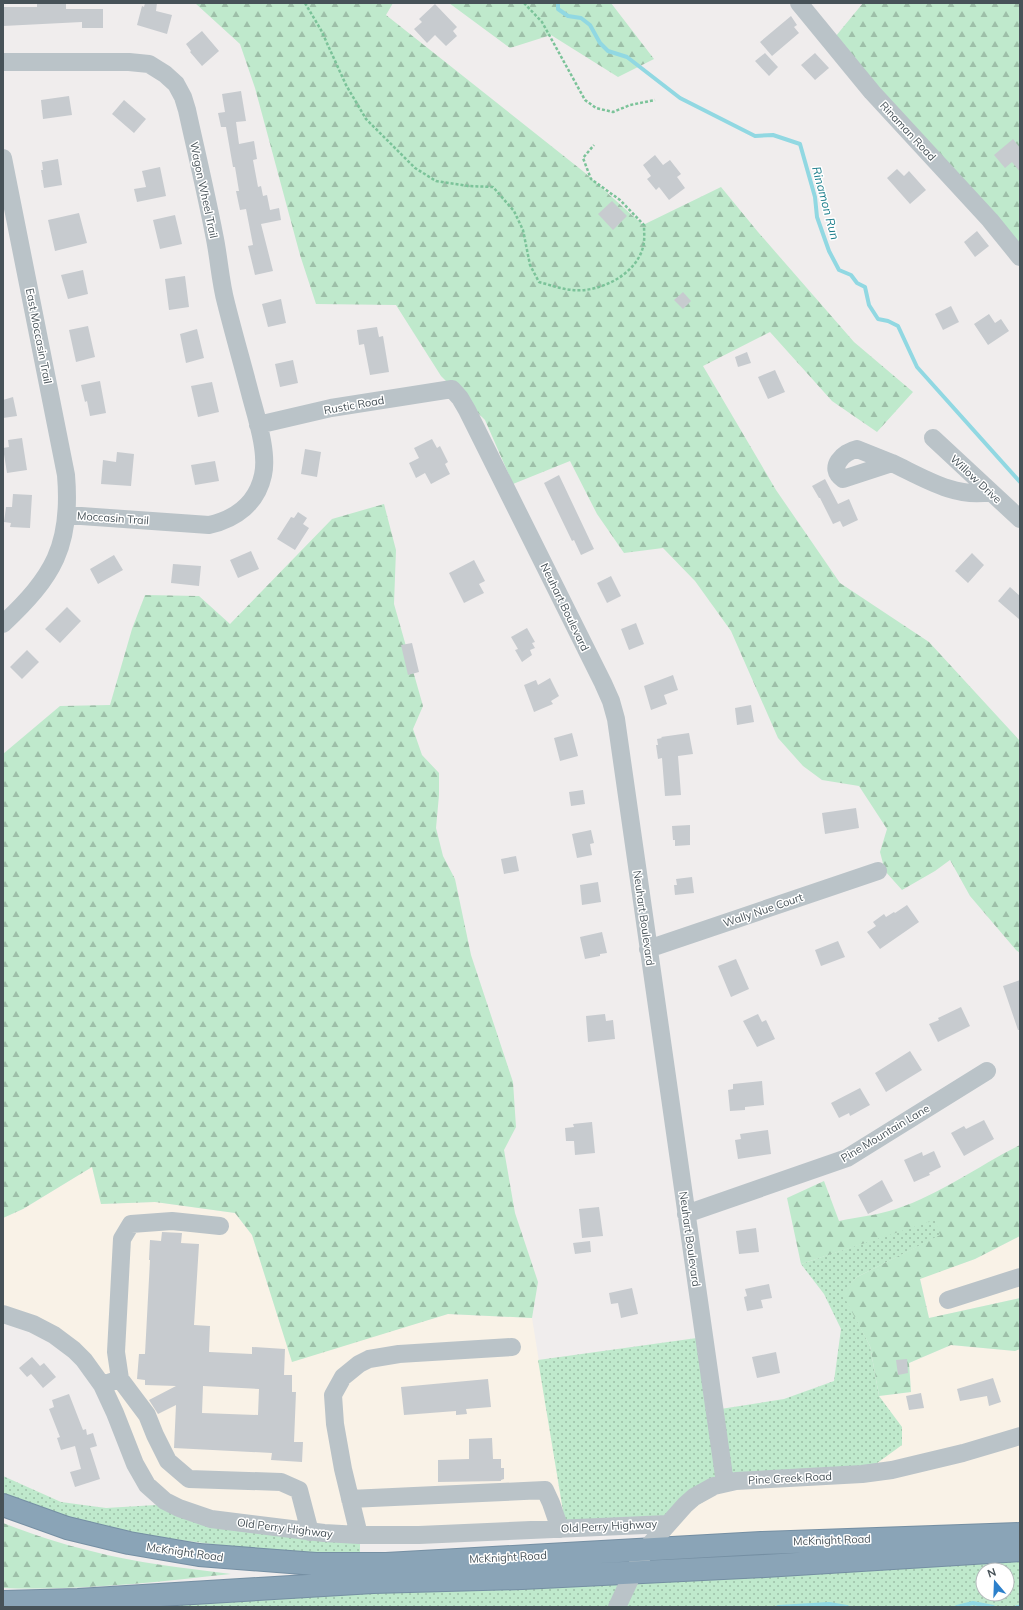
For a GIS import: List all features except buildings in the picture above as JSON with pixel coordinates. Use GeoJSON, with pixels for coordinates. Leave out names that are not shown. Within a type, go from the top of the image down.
{"type":"FeatureCollection","features":[{"type":"Feature","properties":{"kind":"highway","name":"McKnight Road"},"geometry":{"type":"LineString","coordinates":[[3,1506],[67,1528],[129,1543],[199,1555],[316,1564],[386,1564],[761,1543],[1020,1534]]}},
{"type":"Feature","properties":{"kind":"highway","name":"McKnight Road"},"geometry":{"type":"LineString","coordinates":[[3,1602],[78,1600],[373,1582],[633,1573],[1020,1550]]}},
{"type":"Feature","properties":{"kind":"street","name":"Rinaman Road"},"geometry":{"type":"LineString","coordinates":[[799,3],[872,92],[990,220],[1020,257]]}},
{"type":"Feature","properties":{"kind":"street","name":"Wagon Wheel Trail"},"geometry":{"type":"LineString","coordinates":[[3,62],[149,64],[165,74],[176,84],[183,97],[187,110],[214,234],[226,302],[258,425],[263,451],[264,474]]}},
{"type":"Feature","properties":{"kind":"street","name":"East Moccasin Trail"},"geometry":{"type":"LineString","coordinates":[[3,158],[66,475],[67,515]]}},
{"type":"Feature","properties":{"kind":"street","name":"Rustic Road"},"geometry":{"type":"LineString","coordinates":[[258,425],[331,408],[452,389]]}},
{"type":"Feature","properties":{"kind":"street","name":"Neuhart Boulevard"},"geometry":{"type":"LineString","coordinates":[[452,389],[460,398],[467,410],[611,701],[616,719],[725,1483]]}},
{"type":"Feature","properties":{"kind":"street","name":"Willow Drive"},"geometry":{"type":"LineString","coordinates":[[933,438],[1020,519]]}},
{"type":"Feature","properties":{"kind":"street"},"geometry":{"type":"LineString","coordinates":[[892,463],[956,491],[980,494],[990,492]]}},
{"type":"Feature","properties":{"kind":"street","name":"Moccasin Trail"},"geometry":{"type":"LineString","coordinates":[[3,624],[41,585],[54,563],[63,540],[67,515],[209,525],[230,519],[250,503],[259,490],[264,474]]}},
{"type":"Feature","properties":{"kind":"street","name":"Wally Nue Court"},"geometry":{"type":"LineString","coordinates":[[648,949],[878,871]]}},
{"type":"Feature","properties":{"kind":"street","name":"Pine Mountain Lane"},"geometry":{"type":"LineString","coordinates":[[686,1214],[847,1158],[987,1071]]}},
{"type":"Feature","properties":{"kind":"street"},"geometry":{"type":"LineString","coordinates":[[220,1226],[172,1222],[131,1224],[122,1239],[116,1352],[120,1379],[147,1415],[168,1461],[189,1479],[281,1482],[299,1490],[310,1532]]}},
{"type":"Feature","properties":{"kind":"street"},"geometry":{"type":"LineString","coordinates":[[948,1300],[1020,1277]]}},
{"type":"Feature","properties":{"kind":"street","name":"Old Perry Highway"},"geometry":{"type":"LineString","coordinates":[[3,1314],[33,1324],[54,1335],[66,1343],[84,1360],[102,1385],[115,1412],[135,1464],[147,1485],[165,1501],[179,1508],[211,1519],[310,1532],[359,1535],[419,1535],[668,1524]]}},
{"type":"Feature","properties":{"kind":"street"},"geometry":{"type":"LineString","coordinates":[[359,1535],[335,1424],[333,1396],[343,1378],[359,1364],[368,1359],[399,1354],[512,1347]]}},
{"type":"Feature","properties":{"kind":"street"},"geometry":{"type":"LineString","coordinates":[[102,1385],[120,1379]]}},
{"type":"Feature","properties":{"kind":"street","name":"Pine Creek Road"},"geometry":{"type":"LineString","coordinates":[[617,1607],[646,1549],[694,1497],[704,1491],[725,1483],[736,1481],[862,1474],[892,1470],[1020,1436]]}},
{"type":"Feature","properties":{"kind":"street"},"geometry":{"type":"LineString","coordinates":[[350,1499],[545,1490],[560,1529]]}},
{"type":"Feature","properties":{"kind":"path"},"geometry":{"type":"LineString","coordinates":[[305,3],[321,30],[346,85],[366,119],[415,168],[436,181],[468,186],[493,187],[514,211],[523,230],[530,265],[539,282],[573,290],[599,288],[622,275],[638,260],[644,246],[644,225],[620,200],[591,179],[584,158],[594,145]]}},
{"type":"Feature","properties":{"kind":"path"},"geometry":{"type":"LineString","coordinates":[[524,3],[542,22],[585,100],[596,108],[613,112],[655,100]]}},
{"type":"Feature","properties":{"kind":"shaded area"},"geometry":{"type":"Polygon","coordinates":[[[92,1167],[101,1204],[155,1202],[235,1213],[252,1235],[292,1361],[448,1314],[532,1318],[566,1529],[324,1533],[165,1501],[84,1360],[3,1314],[3,1218],[23,1209],[92,1167]]]}},
{"type":"Feature","properties":{"kind":"shaded area"},"geometry":{"type":"Polygon","coordinates":[[[1020,1236],[1020,1298],[929,1318],[920,1278],[975,1259],[1020,1236]]]}},
{"type":"Feature","properties":{"kind":"shaded area"},"geometry":{"type":"Polygon","coordinates":[[[951,1345],[1015,1351],[1020,1349],[1020,1534],[646,1549],[685,1505],[890,1411],[879,1396],[911,1392],[909,1363],[951,1345]]]}},
{"type":"Feature","properties":{"kind":"green space"},"geometry":{"type":"Polygon","coordinates":[[[195,3],[393,3],[386,15],[584,172],[643,225],[721,187],[758,232],[854,342],[913,392],[877,432],[832,401],[770,332],[703,366],[776,490],[840,583],[929,642],[1020,741],[1020,953],[970,896],[950,860],[935,871],[902,890],[885,871],[880,852],[887,829],[859,786],[822,780],[803,766],[778,738],[731,631],[695,581],[663,548],[624,553],[597,514],[570,461],[513,484],[485,420],[441,376],[396,305],[316,304],[300,255],[255,88],[240,44],[195,3]]]}},
{"type":"Feature","properties":{"kind":"green space"},"geometry":{"type":"Polygon","coordinates":[[[449,3],[611,3],[654,59],[618,77],[551,35],[510,48],[449,3]]]}},
{"type":"Feature","properties":{"kind":"green space"},"geometry":{"type":"Polygon","coordinates":[[[863,3],[1020,3],[1020,257],[831,42],[863,3]]]}},
{"type":"Feature","properties":{"kind":"green space"},"geometry":{"type":"Polygon","coordinates":[[[384,504],[396,550],[394,604],[423,706],[413,729],[422,755],[439,773],[436,828],[443,856],[455,879],[471,955],[513,1082],[516,1127],[504,1150],[515,1213],[538,1282],[532,1318],[448,1314],[292,1362],[252,1235],[235,1213],[155,1202],[101,1204],[92,1167],[23,1209],[3,1218],[3,754],[60,706],[110,705],[132,629],[145,595],[199,596],[230,624],[332,519],[384,504]]]}},
{"type":"Feature","properties":{"kind":"green space"},"geometry":{"type":"Polygon","coordinates":[[[1020,1145],[1020,1236],[975,1259],[920,1279],[929,1318],[1020,1298],[1020,1349],[1015,1351],[951,1345],[909,1363],[911,1392],[879,1396],[870,1346],[842,1293],[857,1277],[940,1235],[935,1220],[801,1264],[787,1198],[824,1181],[839,1221],[882,1213],[913,1203],[928,1196],[1020,1145]]]}},
{"type":"Feature","properties":{"kind":"green space"},"geometry":{"type":"Polygon","coordinates":[[[935,1219],[941,1235],[857,1277],[843,1293],[870,1346],[879,1396],[902,1427],[902,1445],[862,1474],[736,1481],[668,1524],[566,1529],[538,1360],[704,1337],[714,1410],[784,1399],[834,1381],[841,1329],[824,1294],[801,1264],[935,1219]]]}},
{"type":"Feature","properties":{"kind":"green space"},"geometry":{"type":"Polygon","coordinates":[[[3,1476],[61,1502],[106,1508],[156,1505],[360,1542],[360,1553],[311,1552],[230,1546],[172,1539],[115,1529],[58,1514],[3,1495],[3,1476]]]}},
{"type":"Feature","properties":{"kind":"green space"},"geometry":{"type":"Polygon","coordinates":[[[3,1523],[58,1542],[125,1559],[231,1574],[146,1583],[88,1587],[31,1589],[3,1588],[3,1523]]]}},
{"type":"Feature","properties":{"kind":"green space"},"geometry":{"type":"Polygon","coordinates":[[[1020,1550],[1020,1607],[3,1607],[1020,1550]]]}},
{"type":"Feature","properties":{"kind":"waterway","name":"Rinamon Run"},"geometry":{"type":"LineString","coordinates":[[558,3],[558,9],[568,16],[581,18],[590,25],[600,43],[608,51],[627,57],[680,98],[755,136],[773,135],[800,144],[815,197],[817,217],[829,251],[839,270],[851,275],[857,283],[865,287],[869,305],[878,319],[888,321],[898,326],[917,367],[1020,482]]}},
{"type":"Feature","properties":{"kind":"waterway"},"geometry":{"type":"LineString","coordinates":[[957,1607],[973,1603],[993,1607]]}},
{"type":"Feature","properties":{"kind":"waterway"},"geometry":{"type":"LineString","coordinates":[[778,1607],[829,1604],[847,1607]]}}]}
